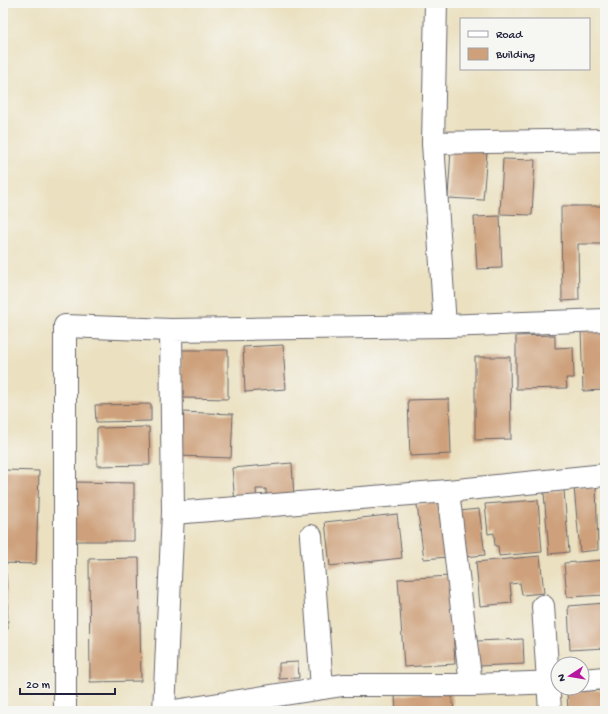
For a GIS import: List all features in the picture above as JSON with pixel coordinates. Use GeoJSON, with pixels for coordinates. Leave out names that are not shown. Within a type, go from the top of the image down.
{"type":"FeatureCollection","features":[{"type":"Feature","properties":{"kind":"street"},"geometry":{"type":"LineString","coordinates":[[436,3],[433,143],[445,326]]}},
{"type":"Feature","properties":{"kind":"street"},"geometry":{"type":"LineString","coordinates":[[433,143],[605,140]]}},
{"type":"Feature","properties":{"kind":"street"},"geometry":{"type":"LineString","coordinates":[[65,711],[65,326],[171,330],[445,326],[605,320]]}},
{"type":"Feature","properties":{"kind":"street"},"geometry":{"type":"LineString","coordinates":[[164,711],[173,513],[171,330]]}},
{"type":"Feature","properties":{"kind":"street"},"geometry":{"type":"LineString","coordinates":[[173,513],[448,491],[605,475]]}},
{"type":"Feature","properties":{"kind":"street"},"geometry":{"type":"LineString","coordinates":[[448,491],[471,685]]}},
{"type":"Feature","properties":{"kind":"street"},"geometry":{"type":"LineString","coordinates":[[311,536],[322,688]]}},
{"type":"Feature","properties":{"kind":"street"},"geometry":{"type":"LineString","coordinates":[[543,606],[550,659]]}},
{"type":"Feature","properties":{"kind":"street"},"geometry":{"type":"LineString","coordinates":[[590,679],[605,678]]}},
{"type":"Feature","properties":{"kind":"street"},"geometry":{"type":"LineString","coordinates":[[174,711],[265,704],[322,688],[342,685],[471,685],[550,682]]}},
{"type":"Feature","properties":{"kind":"street"},"geometry":{"type":"LineString","coordinates":[[550,711],[552,696]]}},
{"type":"Feature","properties":{"kind":"building"},"geometry":{"type":"Polygon","coordinates":[[[451,149],[487,152],[483,200],[448,198],[451,149]]]}},
{"type":"Feature","properties":{"kind":"building"},"geometry":{"type":"Polygon","coordinates":[[[503,159],[535,160],[532,215],[500,214],[503,159]]]}},
{"type":"Feature","properties":{"kind":"building"},"geometry":{"type":"Polygon","coordinates":[[[561,206],[603,206],[604,244],[578,244],[579,300],[562,301],[561,206]]]}},
{"type":"Feature","properties":{"kind":"building"},"geometry":{"type":"Polygon","coordinates":[[[500,216],[502,268],[477,269],[474,217],[500,216]]]}},
{"type":"Feature","properties":{"kind":"building"},"geometry":{"type":"Polygon","coordinates":[[[605,328],[605,390],[583,391],[581,329],[605,328]]]}},
{"type":"Feature","properties":{"kind":"building"},"geometry":{"type":"Polygon","coordinates":[[[555,335],[555,348],[573,347],[574,378],[566,378],[567,388],[516,389],[516,336],[555,335]]]}},
{"type":"Feature","properties":{"kind":"building"},"geometry":{"type":"Polygon","coordinates":[[[283,345],[286,389],[245,392],[243,347],[283,345]]]}},
{"type":"Feature","properties":{"kind":"building"},"geometry":{"type":"Polygon","coordinates":[[[181,350],[228,350],[228,399],[182,398],[181,350]]]}},
{"type":"Feature","properties":{"kind":"building"},"geometry":{"type":"Polygon","coordinates":[[[475,357],[510,357],[511,439],[475,440],[475,357]]]}},
{"type":"Feature","properties":{"kind":"building"},"geometry":{"type":"Polygon","coordinates":[[[449,399],[451,454],[410,456],[408,400],[449,399]]]}},
{"type":"Feature","properties":{"kind":"building"},"geometry":{"type":"Polygon","coordinates":[[[151,404],[151,421],[96,422],[95,405],[151,404]]]}},
{"type":"Feature","properties":{"kind":"building"},"geometry":{"type":"Polygon","coordinates":[[[181,412],[233,414],[231,458],[180,456],[181,412]]]}},
{"type":"Feature","properties":{"kind":"building"},"geometry":{"type":"Polygon","coordinates":[[[149,427],[150,465],[97,466],[97,428],[149,427]]]}},
{"type":"Feature","properties":{"kind":"building"},"geometry":{"type":"Polygon","coordinates":[[[292,463],[294,498],[267,501],[266,489],[256,489],[257,501],[235,503],[232,468],[292,463]]]}},
{"type":"Feature","properties":{"kind":"building"},"geometry":{"type":"Polygon","coordinates":[[[3,470],[39,471],[36,564],[3,563],[3,470]]]}},
{"type":"Feature","properties":{"kind":"building"},"geometry":{"type":"Polygon","coordinates":[[[73,482],[134,483],[134,541],[73,541],[73,482]]]}},
{"type":"Feature","properties":{"kind":"building"},"geometry":{"type":"Polygon","coordinates":[[[596,485],[598,550],[580,552],[574,487],[596,485]]]}},
{"type":"Feature","properties":{"kind":"building"},"geometry":{"type":"Polygon","coordinates":[[[564,490],[569,552],[549,554],[544,493],[564,490]]]}},
{"type":"Feature","properties":{"kind":"building"},"geometry":{"type":"Polygon","coordinates":[[[538,500],[542,552],[499,556],[498,546],[495,546],[494,533],[488,534],[485,504],[538,500]]]}},
{"type":"Feature","properties":{"kind":"building"},"geometry":{"type":"Polygon","coordinates":[[[441,502],[448,557],[424,559],[417,505],[441,502]]]}},
{"type":"Feature","properties":{"kind":"building"},"geometry":{"type":"Polygon","coordinates":[[[479,509],[485,555],[464,557],[459,511],[479,509]]]}},
{"type":"Feature","properties":{"kind":"building"},"geometry":{"type":"Polygon","coordinates":[[[397,514],[402,558],[330,566],[325,522],[397,514]]]}},
{"type":"Feature","properties":{"kind":"building"},"geometry":{"type":"Polygon","coordinates":[[[540,556],[544,593],[522,595],[520,583],[510,584],[512,603],[480,606],[476,562],[540,556]]]}},
{"type":"Feature","properties":{"kind":"building"},"geometry":{"type":"Polygon","coordinates":[[[139,558],[141,681],[90,682],[89,559],[139,558]]]}},
{"type":"Feature","properties":{"kind":"building"},"geometry":{"type":"Polygon","coordinates":[[[605,560],[605,595],[567,597],[564,563],[605,560]]]}},
{"type":"Feature","properties":{"kind":"building"},"geometry":{"type":"Polygon","coordinates":[[[3,574],[6,574],[8,629],[3,629],[3,574]]]}},
{"type":"Feature","properties":{"kind":"building"},"geometry":{"type":"Polygon","coordinates":[[[450,576],[455,664],[404,667],[398,579],[450,576]]]}},
{"type":"Feature","properties":{"kind":"building"},"geometry":{"type":"Polygon","coordinates":[[[605,603],[605,648],[570,650],[568,606],[605,603]]]}},
{"type":"Feature","properties":{"kind":"building"},"geometry":{"type":"Polygon","coordinates":[[[523,639],[524,664],[478,666],[477,641],[523,639]]]}},
{"type":"Feature","properties":{"kind":"building"},"geometry":{"type":"Polygon","coordinates":[[[4,643],[7,685],[3,685],[4,643]]]}},
{"type":"Feature","properties":{"kind":"building"},"geometry":{"type":"Polygon","coordinates":[[[298,662],[299,678],[279,679],[279,663],[298,662]]]}},
{"type":"Feature","properties":{"kind":"building"},"geometry":{"type":"Polygon","coordinates":[[[451,689],[454,711],[396,711],[395,696],[451,689]]]}},
{"type":"Feature","properties":{"kind":"building"},"geometry":{"type":"Polygon","coordinates":[[[605,690],[605,711],[568,711],[567,696],[590,696],[590,691],[605,690]]]}}]}
